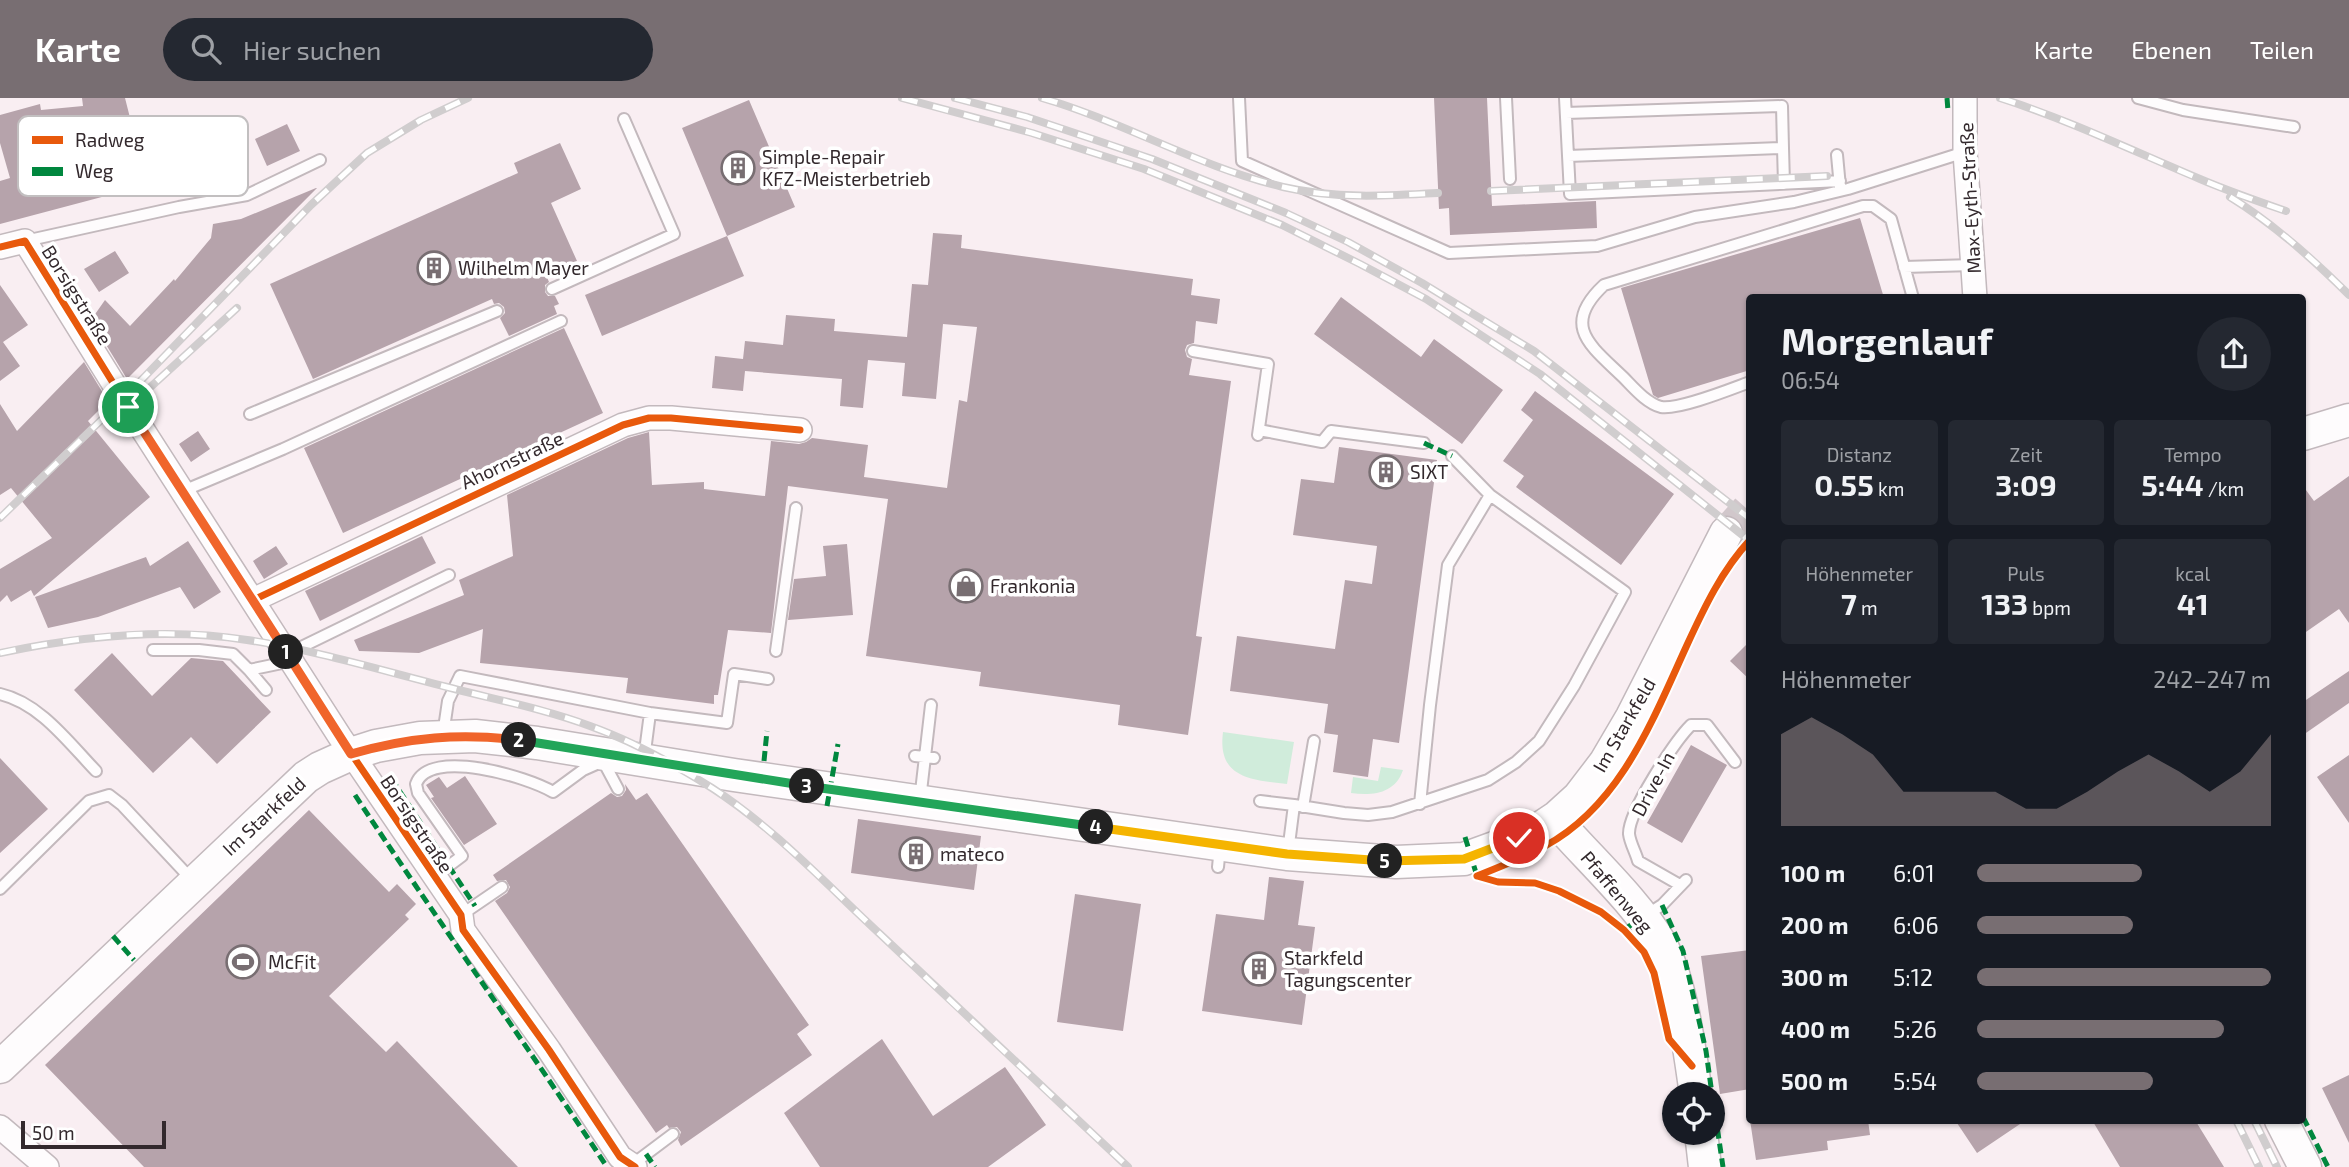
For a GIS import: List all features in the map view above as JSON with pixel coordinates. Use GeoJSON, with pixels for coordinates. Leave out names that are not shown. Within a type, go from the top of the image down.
{"type":"FeatureCollection","features":[{"type":"Feature","properties":{"kind":"main road"},"geometry":{"type":"LineString","coordinates":[[2306,433],[2349,420]]}},
{"type":"Feature","properties":{"kind":"main road","name":"Im Starkfeld"},"geometry":{"type":"LineString","coordinates":[[0,1067],[306,777],[351,754],[385,745],[443,736],[514,740],[603,757],[644,760],[920,802],[1219,856],[1287,854],[1396,862],[1464,859],[1519,838],[1557,817],[1579,797],[1605,763],[1661,663],[1726,533]]}},
{"type":"Feature","properties":{"kind":"main road","name":"Pfaffenweg"},"geometry":{"type":"LineString","coordinates":[[1557,817],[1566,833],[1643,917],[1661,944],[1682,1010],[1694,1082]]}},
{"type":"Feature","properties":{"kind":"main road"},"geometry":{"type":"LineString","coordinates":[[2283,1124],[2305,1167]]}},
{"type":"Feature","properties":{"kind":"main road"},"geometry":{"type":"LineString","coordinates":[[1702,1145],[1705,1167]]}},
{"type":"Feature","properties":{"kind":"street","name":"Max-Eyth-Straße"},"geometry":{"type":"LineString","coordinates":[[1965,98],[1965,152],[1975,294]]}},
{"type":"Feature","properties":{"kind":"street"},"geometry":{"type":"LineString","coordinates":[[0,247],[26,241]]}},
{"type":"Feature","properties":{"kind":"street","name":"Borsigstraße"},"geometry":{"type":"LineString","coordinates":[[26,241],[123,399],[351,754],[461,915],[463,930],[549,1050],[620,1157],[634,1166]]}},
{"type":"Feature","properties":{"kind":"street","name":"Ahornstraße"},"geometry":{"type":"LineString","coordinates":[[253,600],[624,425],[649,418],[701,419],[800,430]]}},
{"type":"Feature","properties":{"kind":"street"},"geometry":{"type":"LineString","coordinates":[[0,1127],[47,1167]]}},
{"type":"Feature","properties":{"kind":"lane"},"geometry":{"type":"LineString","coordinates":[[1239,98],[1242,161],[1449,253],[1597,246],[1695,217],[1794,202],[1840,186],[1965,152]]}},
{"type":"Feature","properties":{"kind":"lane"},"geometry":{"type":"LineString","coordinates":[[1506,98],[1510,179]]}},
{"type":"Feature","properties":{"kind":"lane"},"geometry":{"type":"LineString","coordinates":[[1565,98],[1570,194],[1784,184],[1840,186]]}},
{"type":"Feature","properties":{"kind":"lane"},"geometry":{"type":"LineString","coordinates":[[2138,98],[2183,110],[2294,127]]}},
{"type":"Feature","properties":{"kind":"lane"},"geometry":{"type":"LineString","coordinates":[[1566,113],[1782,106],[1784,184]]}},
{"type":"Feature","properties":{"kind":"lane"},"geometry":{"type":"LineString","coordinates":[[552,289],[674,234],[624,120]]}},
{"type":"Feature","properties":{"kind":"lane"},"geometry":{"type":"LineString","coordinates":[[1568,156],[1783,148]]}},
{"type":"Feature","properties":{"kind":"lane"},"geometry":{"type":"LineString","coordinates":[[1837,155],[1840,186]]}},
{"type":"Feature","properties":{"kind":"lane"},"geometry":{"type":"LineString","coordinates":[[248,195],[320,160]]}},
{"type":"Feature","properties":{"kind":"lane"},"geometry":{"type":"LineString","coordinates":[[26,241],[241,196]]}},
{"type":"Feature","properties":{"kind":"lane"},"geometry":{"type":"LineString","coordinates":[[1746,383],[1675,407],[1660,407],[1641,395],[1586,341],[1582,328],[1589,299],[1604,285],[1863,206],[1873,206],[1891,219],[1912,294]]}},
{"type":"Feature","properties":{"kind":"lane"},"geometry":{"type":"LineString","coordinates":[[1904,267],[1973,265]]}},
{"type":"Feature","properties":{"kind":"lane"},"geometry":{"type":"LineString","coordinates":[[250,414],[497,311]]}},
{"type":"Feature","properties":{"kind":"lane"},"geometry":{"type":"LineString","coordinates":[[183,491],[282,449],[561,321]]}},
{"type":"Feature","properties":{"kind":"lane"},"geometry":{"type":"LineString","coordinates":[[1192,351],[1268,364],[1258,432],[1322,442],[1331,430],[1424,443]]}},
{"type":"Feature","properties":{"kind":"lane"},"geometry":{"type":"LineString","coordinates":[[1260,801],[1368,814],[1392,812],[1488,780],[1516,762],[1539,741],[1574,686],[1625,592],[1490,495],[1452,456]]}},
{"type":"Feature","properties":{"kind":"lane"},"geometry":{"type":"LineString","coordinates":[[1420,804],[1448,565],[1490,495]]}},
{"type":"Feature","properties":{"kind":"lane"},"geometry":{"type":"LineString","coordinates":[[776,650],[796,508]]}},
{"type":"Feature","properties":{"kind":"lane"},"geometry":{"type":"LineString","coordinates":[[249,670],[289,657],[449,575]]}},
{"type":"Feature","properties":{"kind":"lane"},"geometry":{"type":"LineString","coordinates":[[153,650],[199,650],[233,654],[266,690]]}},
{"type":"Feature","properties":{"kind":"lane"},"geometry":{"type":"LineString","coordinates":[[443,736],[449,701],[460,676],[650,713],[727,723],[734,674],[768,679]]}},
{"type":"Feature","properties":{"kind":"lane"},"geometry":{"type":"LineString","coordinates":[[0,694],[20,700],[43,717],[96,771]]}},
{"type":"Feature","properties":{"kind":"lane"},"geometry":{"type":"LineString","coordinates":[[920,802],[932,705]]}},
{"type":"Feature","properties":{"kind":"lane"},"geometry":{"type":"LineString","coordinates":[[644,760],[650,713]]}},
{"type":"Feature","properties":{"kind":"lane","name":"Drive-In"},"geometry":{"type":"LineString","coordinates":[[1643,917],[1662,905],[1683,883],[1638,860],[1629,833],[1639,804],[1678,738],[1691,725],[1707,725],[1735,762]]}},
{"type":"Feature","properties":{"kind":"lane"},"geometry":{"type":"LineString","coordinates":[[1287,854],[1314,741]]}},
{"type":"Feature","properties":{"kind":"lane"},"geometry":{"type":"LineString","coordinates":[[434,877],[462,856],[418,793],[416,784],[422,772],[429,769],[468,768],[526,779],[553,793],[603,757],[618,789]]}},
{"type":"Feature","properties":{"kind":"lane"},"geometry":{"type":"LineString","coordinates":[[0,889],[89,801],[109,795],[122,805],[193,882]]}},
{"type":"Feature","properties":{"kind":"lane"},"geometry":{"type":"LineString","coordinates":[[461,915],[502,887]]}},
{"type":"Feature","properties":{"kind":"lane"},"geometry":{"type":"LineString","coordinates":[[634,1166],[673,1134]]}},
{"type":"Feature","properties":{"kind":"green space"},"geometry":{"type":"Polygon","coordinates":[[[1223,732],[1294,742],[1287,784],[1249,778],[1231,768],[1225,759],[1223,732]]]}},
{"type":"Feature","properties":{"kind":"green space"},"geometry":{"type":"Polygon","coordinates":[[[1381,767],[1403,770],[1389,789],[1367,794],[1351,793],[1353,777],[1378,781],[1381,767]]]}},
{"type":"Feature","properties":{"kind":"building"},"geometry":{"type":"Polygon","coordinates":[[[82,98],[125,98],[130,116],[18,116],[18,196],[106,196],[0,224],[0,181],[10,178],[0,143],[0,115],[40,104],[41,110],[83,106],[82,98]]]}},
{"type":"Feature","properties":{"kind":"building"},"geometry":{"type":"Polygon","coordinates":[[[1434,98],[1487,98],[1492,206],[1596,201],[1597,228],[1450,235],[1449,208],[1439,209],[1434,98]]]}},
{"type":"Feature","properties":{"kind":"building","name":"Simple-Repair KFZ-Meisterbetrieb"},"geometry":{"type":"Polygon","coordinates":[[[749,100],[795,207],[727,236],[682,128],[749,100]]]}},
{"type":"Feature","properties":{"kind":"building"},"geometry":{"type":"Polygon","coordinates":[[[287,124],[300,151],[267,166],[255,139],[287,124]]]}},
{"type":"Feature","properties":{"kind":"building","name":"Wilhelm Mayer"},"geometry":{"type":"Polygon","coordinates":[[[560,143],[581,189],[551,203],[577,261],[546,275],[549,282],[545,285],[545,292],[548,296],[555,296],[559,304],[554,306],[557,314],[509,336],[500,318],[505,313],[504,307],[499,303],[494,304],[492,299],[313,379],[270,284],[518,173],[514,163],[560,143]]]}},
{"type":"Feature","properties":{"kind":"building"},"geometry":{"type":"Polygon","coordinates":[[[317,188],[127,379],[91,320],[105,300],[130,326],[174,279],[175,281],[211,238],[213,224],[241,219],[317,188]]]}},
{"type":"Feature","properties":{"kind":"building"},"geometry":{"type":"Polygon","coordinates":[[[1860,218],[1883,294],[1746,294],[1746,371],[1658,398],[1653,395],[1621,288],[1860,218]]]}},
{"type":"Feature","properties":{"kind":"building"},"geometry":{"type":"Polygon","coordinates":[[[933,233],[962,235],[961,248],[1193,279],[1191,295],[1220,299],[1217,324],[1196,321],[1194,343],[1187,345],[1185,350],[1187,357],[1192,359],[1189,375],[1231,381],[1196,636],[1202,637],[1188,735],[1118,725],[1120,705],[979,686],[981,672],[866,656],[888,499],[788,486],[771,633],[728,630],[718,695],[714,695],[714,704],[626,693],[628,678],[480,663],[483,629],[419,653],[359,651],[354,640],[464,595],[459,580],[513,556],[507,495],[628,438],[649,432],[652,485],[704,482],[704,489],[765,496],[771,441],[799,444],[812,438],[868,445],[864,477],[947,488],[959,400],[967,402],[977,327],[943,324],[936,399],[902,396],[905,363],[868,360],[863,408],[840,406],[842,379],[745,371],[743,391],[712,388],[715,356],[743,359],[745,341],[783,345],[786,315],[835,319],[834,331],[907,337],[912,284],[928,285],[933,233]]]}},
{"type":"Feature","properties":{"kind":"building","name":"Simple-Repair KFZ-Meisterbetrieb"},"geometry":{"type":"Polygon","coordinates":[[[727,236],[744,276],[602,336],[585,295],[727,236]]]}},
{"type":"Feature","properties":{"kind":"building"},"geometry":{"type":"Polygon","coordinates":[[[115,251],[129,273],[99,292],[84,269],[115,251]]]}},
{"type":"Feature","properties":{"kind":"building"},"geometry":{"type":"Polygon","coordinates":[[[0,285],[28,325],[3,342],[20,366],[0,381],[0,285]]]}},
{"type":"Feature","properties":{"kind":"building"},"geometry":{"type":"Polygon","coordinates":[[[1341,297],[1421,357],[1434,339],[1503,390],[1462,444],[1314,334],[1341,297]]]}},
{"type":"Feature","properties":{"kind":"building"},"geometry":{"type":"Polygon","coordinates":[[[564,328],[603,413],[343,533],[304,448],[564,328]]]}},
{"type":"Feature","properties":{"kind":"building"},"geometry":{"type":"Polygon","coordinates":[[[84,362],[108,401],[88,421],[150,497],[34,596],[31,590],[11,602],[7,595],[0,602],[0,569],[52,538],[11,488],[0,495],[0,404],[17,431],[84,362]]]}},
{"type":"Feature","properties":{"kind":"building"},"geometry":{"type":"Polygon","coordinates":[[[1535,391],[1674,494],[1621,565],[1516,487],[1524,476],[1503,461],[1533,420],[1521,410],[1535,391]]]}},
{"type":"Feature","properties":{"kind":"building"},"geometry":{"type":"Polygon","coordinates":[[[198,431],[210,449],[191,462],[179,444],[198,431]]]}},
{"type":"Feature","properties":{"kind":"building"},"geometry":{"type":"Polygon","coordinates":[[[1339,447],[1437,460],[1399,743],[1373,739],[1368,777],[1333,772],[1338,735],[1324,733],[1328,704],[1230,691],[1237,636],[1335,649],[1345,580],[1372,584],[1377,546],[1293,535],[1301,479],[1334,483],[1339,447]]]}},
{"type":"Feature","properties":{"kind":"building"},"geometry":{"type":"Polygon","coordinates":[[[2349,476],[2349,623],[2339,609],[2306,632],[2306,490],[2314,501],[2349,476]]]}},
{"type":"Feature","properties":{"kind":"building"},"geometry":{"type":"Polygon","coordinates":[[[422,536],[436,563],[320,621],[305,591],[422,536]]]}},
{"type":"Feature","properties":{"kind":"building"},"geometry":{"type":"Polygon","coordinates":[[[188,541],[221,592],[194,609],[180,587],[98,617],[48,628],[35,597],[146,557],[150,566],[188,541]]]}},
{"type":"Feature","properties":{"kind":"building"},"geometry":{"type":"Polygon","coordinates":[[[847,544],[853,615],[788,620],[794,579],[826,576],[823,546],[847,544]]]}},
{"type":"Feature","properties":{"kind":"building"},"geometry":{"type":"Polygon","coordinates":[[[276,546],[288,564],[264,579],[253,561],[276,546]]]}},
{"type":"Feature","properties":{"kind":"building"},"geometry":{"type":"Polygon","coordinates":[[[1746,645],[1746,676],[1730,661],[1746,645]]]}},
{"type":"Feature","properties":{"kind":"building"},"geometry":{"type":"Polygon","coordinates":[[[112,653],[152,696],[191,658],[223,661],[271,712],[217,764],[191,737],[153,773],[74,690],[112,653]]]}},
{"type":"Feature","properties":{"kind":"building"},"geometry":{"type":"Polygon","coordinates":[[[2349,671],[2349,703],[2306,733],[2306,700],[2349,671]]]}},
{"type":"Feature","properties":{"kind":"building"},"geometry":{"type":"Polygon","coordinates":[[[1691,745],[1727,765],[1682,843],[1647,823],[1691,745]]]}},
{"type":"Feature","properties":{"kind":"building"},"geometry":{"type":"Polygon","coordinates":[[[2349,755],[2349,823],[2317,777],[2349,755]]]}},
{"type":"Feature","properties":{"kind":"building"},"geometry":{"type":"Polygon","coordinates":[[[0,758],[48,809],[0,853],[0,758]]]}},
{"type":"Feature","properties":{"kind":"building"},"geometry":{"type":"Polygon","coordinates":[[[465,776],[497,824],[464,845],[431,798],[434,797],[426,785],[439,777],[447,788],[465,776]]]}},
{"type":"Feature","properties":{"kind":"building"},"geometry":{"type":"Polygon","coordinates":[[[625,784],[636,800],[647,793],[809,1025],[797,1034],[812,1055],[681,1146],[678,1140],[681,1132],[677,1127],[669,1128],[667,1125],[656,1133],[495,901],[507,893],[510,887],[506,880],[497,881],[493,875],[611,793],[617,797],[622,796],[626,790],[625,784]]]}},
{"type":"Feature","properties":{"kind":"building"},"geometry":{"type":"Polygon","coordinates":[[[309,810],[389,892],[397,884],[416,904],[405,915],[409,919],[329,996],[386,1052],[397,1041],[518,1167],[144,1167],[45,1065],[309,810]]]}},
{"type":"Feature","properties":{"kind":"building","name":"mateco"},"geometry":{"type":"Polygon","coordinates":[[[858,819],[981,836],[974,890],[851,873],[858,819]]]}},
{"type":"Feature","properties":{"kind":"building","name":"Starkfeld Tagungscenter"},"geometry":{"type":"Polygon","coordinates":[[[1269,877],[1304,881],[1298,925],[1315,927],[1302,1025],[1202,1011],[1216,914],[1264,920],[1269,877]]]}},
{"type":"Feature","properties":{"kind":"building"},"geometry":{"type":"Polygon","coordinates":[[[1075,894],[1141,904],[1123,1031],[1057,1022],[1075,894]]]}},
{"type":"Feature","properties":{"kind":"building"},"geometry":{"type":"Polygon","coordinates":[[[1746,950],[1746,1090],[1725,1093],[1725,1082],[1718,1082],[1701,956],[1746,950]]]}},
{"type":"Feature","properties":{"kind":"building"},"geometry":{"type":"Polygon","coordinates":[[[882,1039],[933,1116],[1005,1067],[1046,1125],[988,1167],[820,1167],[784,1113],[882,1039]]]}},
{"type":"Feature","properties":{"kind":"building"},"geometry":{"type":"Polygon","coordinates":[[[2349,1075],[2349,1143],[2322,1088],[2349,1075]]]}},
{"type":"Feature","properties":{"kind":"building"},"geometry":{"type":"Polygon","coordinates":[[[1751,1124],[1869,1124],[1870,1135],[1827,1141],[1828,1150],[1756,1160],[1751,1124]]]}},
{"type":"Feature","properties":{"kind":"building"},"geometry":{"type":"Polygon","coordinates":[[[1958,1124],[2020,1124],[1977,1153],[1958,1124]]]}},
{"type":"Feature","properties":{"kind":"building"},"geometry":{"type":"Polygon","coordinates":[[[2094,1124],[2197,1124],[2224,1167],[2120,1167],[2094,1124]]]}},
{"type":"Feature","properties":{"kind":"tunnel"},"geometry":{"type":"LineString","coordinates":[[1726,533],[1746,510]]}},
{"type":"Feature","properties":{"kind":"railway"},"geometry":{"type":"LineString","coordinates":[[0,518],[123,399],[311,205],[367,153],[421,120],[468,98]]}},
{"type":"Feature","properties":{"kind":"railway"},"geometry":{"type":"LineString","coordinates":[[902,98],[1032,133],[1144,169],[1282,225],[1360,264],[1426,299],[1540,374],[1746,538]]}},
{"type":"Feature","properties":{"kind":"railway"},"geometry":{"type":"LineString","coordinates":[[955,98],[1027,117],[1152,159],[1286,213],[1348,242],[1534,351],[1746,516]]}},
{"type":"Feature","properties":{"kind":"railway"},"geometry":{"type":"LineString","coordinates":[[1042,98],[1102,119],[1221,168],[1283,187],[1341,195],[1438,193]]}},
{"type":"Feature","properties":{"kind":"railway"},"geometry":{"type":"LineString","coordinates":[[2000,98],[2076,126],[2221,188],[2286,211]]}},
{"type":"Feature","properties":{"kind":"railway"},"geometry":{"type":"LineString","coordinates":[[1491,191],[1827,176]]}},
{"type":"Feature","properties":{"kind":"railway"},"geometry":{"type":"LineString","coordinates":[[2230,197],[2292,243],[2349,295]]}},
{"type":"Feature","properties":{"kind":"railway"},"geometry":{"type":"LineString","coordinates":[[133,403],[237,308]]}},
{"type":"Feature","properties":{"kind":"railway"},"geometry":{"type":"LineString","coordinates":[[0,653],[123,635],[185,634],[247,640],[324,655],[538,710],[606,732],[668,762],[712,788],[757,821],[1128,1167]]}},
{"type":"Feature","properties":{"kind":"railway"},"geometry":{"type":"LineString","coordinates":[[2238,1124],[2259,1167]]}},
{"type":"Feature","properties":{"kind":"railway"},"geometry":{"type":"LineString","coordinates":[[2256,1124],[2277,1167]]}},
{"type":"Feature","properties":{"kind":"marked path"},"geometry":{"type":"LineString","coordinates":[[1947,98],[1948,111]]}},
{"type":"Feature","properties":{"kind":"marked path"},"geometry":{"type":"LineString","coordinates":[[1424,443],[1452,456]]}},
{"type":"Feature","properties":{"kind":"marked path"},"geometry":{"type":"LineString","coordinates":[[764,761],[767,731]]}},
{"type":"Feature","properties":{"kind":"marked path"},"geometry":{"type":"LineString","coordinates":[[827,806],[838,744]]}},
{"type":"Feature","properties":{"kind":"marked path"},"geometry":{"type":"LineString","coordinates":[[391,778],[475,906]]}},
{"type":"Feature","properties":{"kind":"marked path"},"geometry":{"type":"LineString","coordinates":[[355,795],[607,1167]]}},
{"type":"Feature","properties":{"kind":"marked path"},"geometry":{"type":"LineString","coordinates":[[1465,837],[1477,876],[1482,878]]}},
{"type":"Feature","properties":{"kind":"marked path"},"geometry":{"type":"LineString","coordinates":[[1662,905],[1683,951],[1710,1082]]}},
{"type":"Feature","properties":{"kind":"marked path"},"geometry":{"type":"LineString","coordinates":[[1624,930],[1642,917]]}},
{"type":"Feature","properties":{"kind":"marked path"},"geometry":{"type":"LineString","coordinates":[[113,936],[134,960]]}},
{"type":"Feature","properties":{"kind":"marked path"},"geometry":{"type":"LineString","coordinates":[[2306,1123],[2328,1167]]}},
{"type":"Feature","properties":{"kind":"marked path"},"geometry":{"type":"LineString","coordinates":[[1720,1145],[1723,1167]]}},
{"type":"Feature","properties":{"kind":"marked path"},"geometry":{"type":"LineString","coordinates":[[646,1154],[655,1167]]}},
{"type":"Feature","properties":{"kind":"cycle path"},"geometry":{"type":"LineString","coordinates":[[0,247],[25,241],[340,737],[461,915],[463,930],[549,1050],[620,1157],[635,1167]]}},
{"type":"Feature","properties":{"kind":"cycle path"},"geometry":{"type":"LineString","coordinates":[[253,600],[623,425],[649,418],[671,418],[800,430]]}},
{"type":"Feature","properties":{"kind":"cycle path"},"geometry":{"type":"LineString","coordinates":[[1477,876],[1537,850],[1572,829],[1614,784],[1647,730],[1714,590],[1746,545]]}},
{"type":"Feature","properties":{"kind":"cycle path"},"geometry":{"type":"LineString","coordinates":[[1477,876],[1498,882],[1535,883],[1559,891],[1601,912],[1624,930],[1644,952],[1654,973],[1669,1039],[1692,1066]]}},
{"type":"Feature","properties":{"kind":"place","name":"Simple-Repair KFZ-Meisterbetrieb"},"geometry":{"type":"Point","coordinates":[738,168]}},
{"type":"Feature","properties":{"kind":"place","name":"Wilhelm Mayer"},"geometry":{"type":"Point","coordinates":[434,268]}},
{"type":"Feature","properties":{"kind":"place","name":"SIXT"},"geometry":{"type":"Point","coordinates":[1386,472]}},
{"type":"Feature","properties":{"kind":"place","name":"Frankonia"},"geometry":{"type":"Point","coordinates":[966,586]}},
{"type":"Feature","properties":{"kind":"place","name":"mateco"},"geometry":{"type":"Point","coordinates":[916,854]}},
{"type":"Feature","properties":{"kind":"place","name":"McFit"},"geometry":{"type":"Point","coordinates":[243,962]}},
{"type":"Feature","properties":{"kind":"place","name":"Starkfeld Tagungscenter"},"geometry":{"type":"Point","coordinates":[1259,969]}},
{"type":"Feature","properties":{"kind":"route"},"geometry":{"type":"LineString","coordinates":[[128,407],[351,754],[419,738],[475,736],[514,740],[734,775],[1287,854],[1349,860],[1396,862],[1464,859],[1519,838]]}}]}
